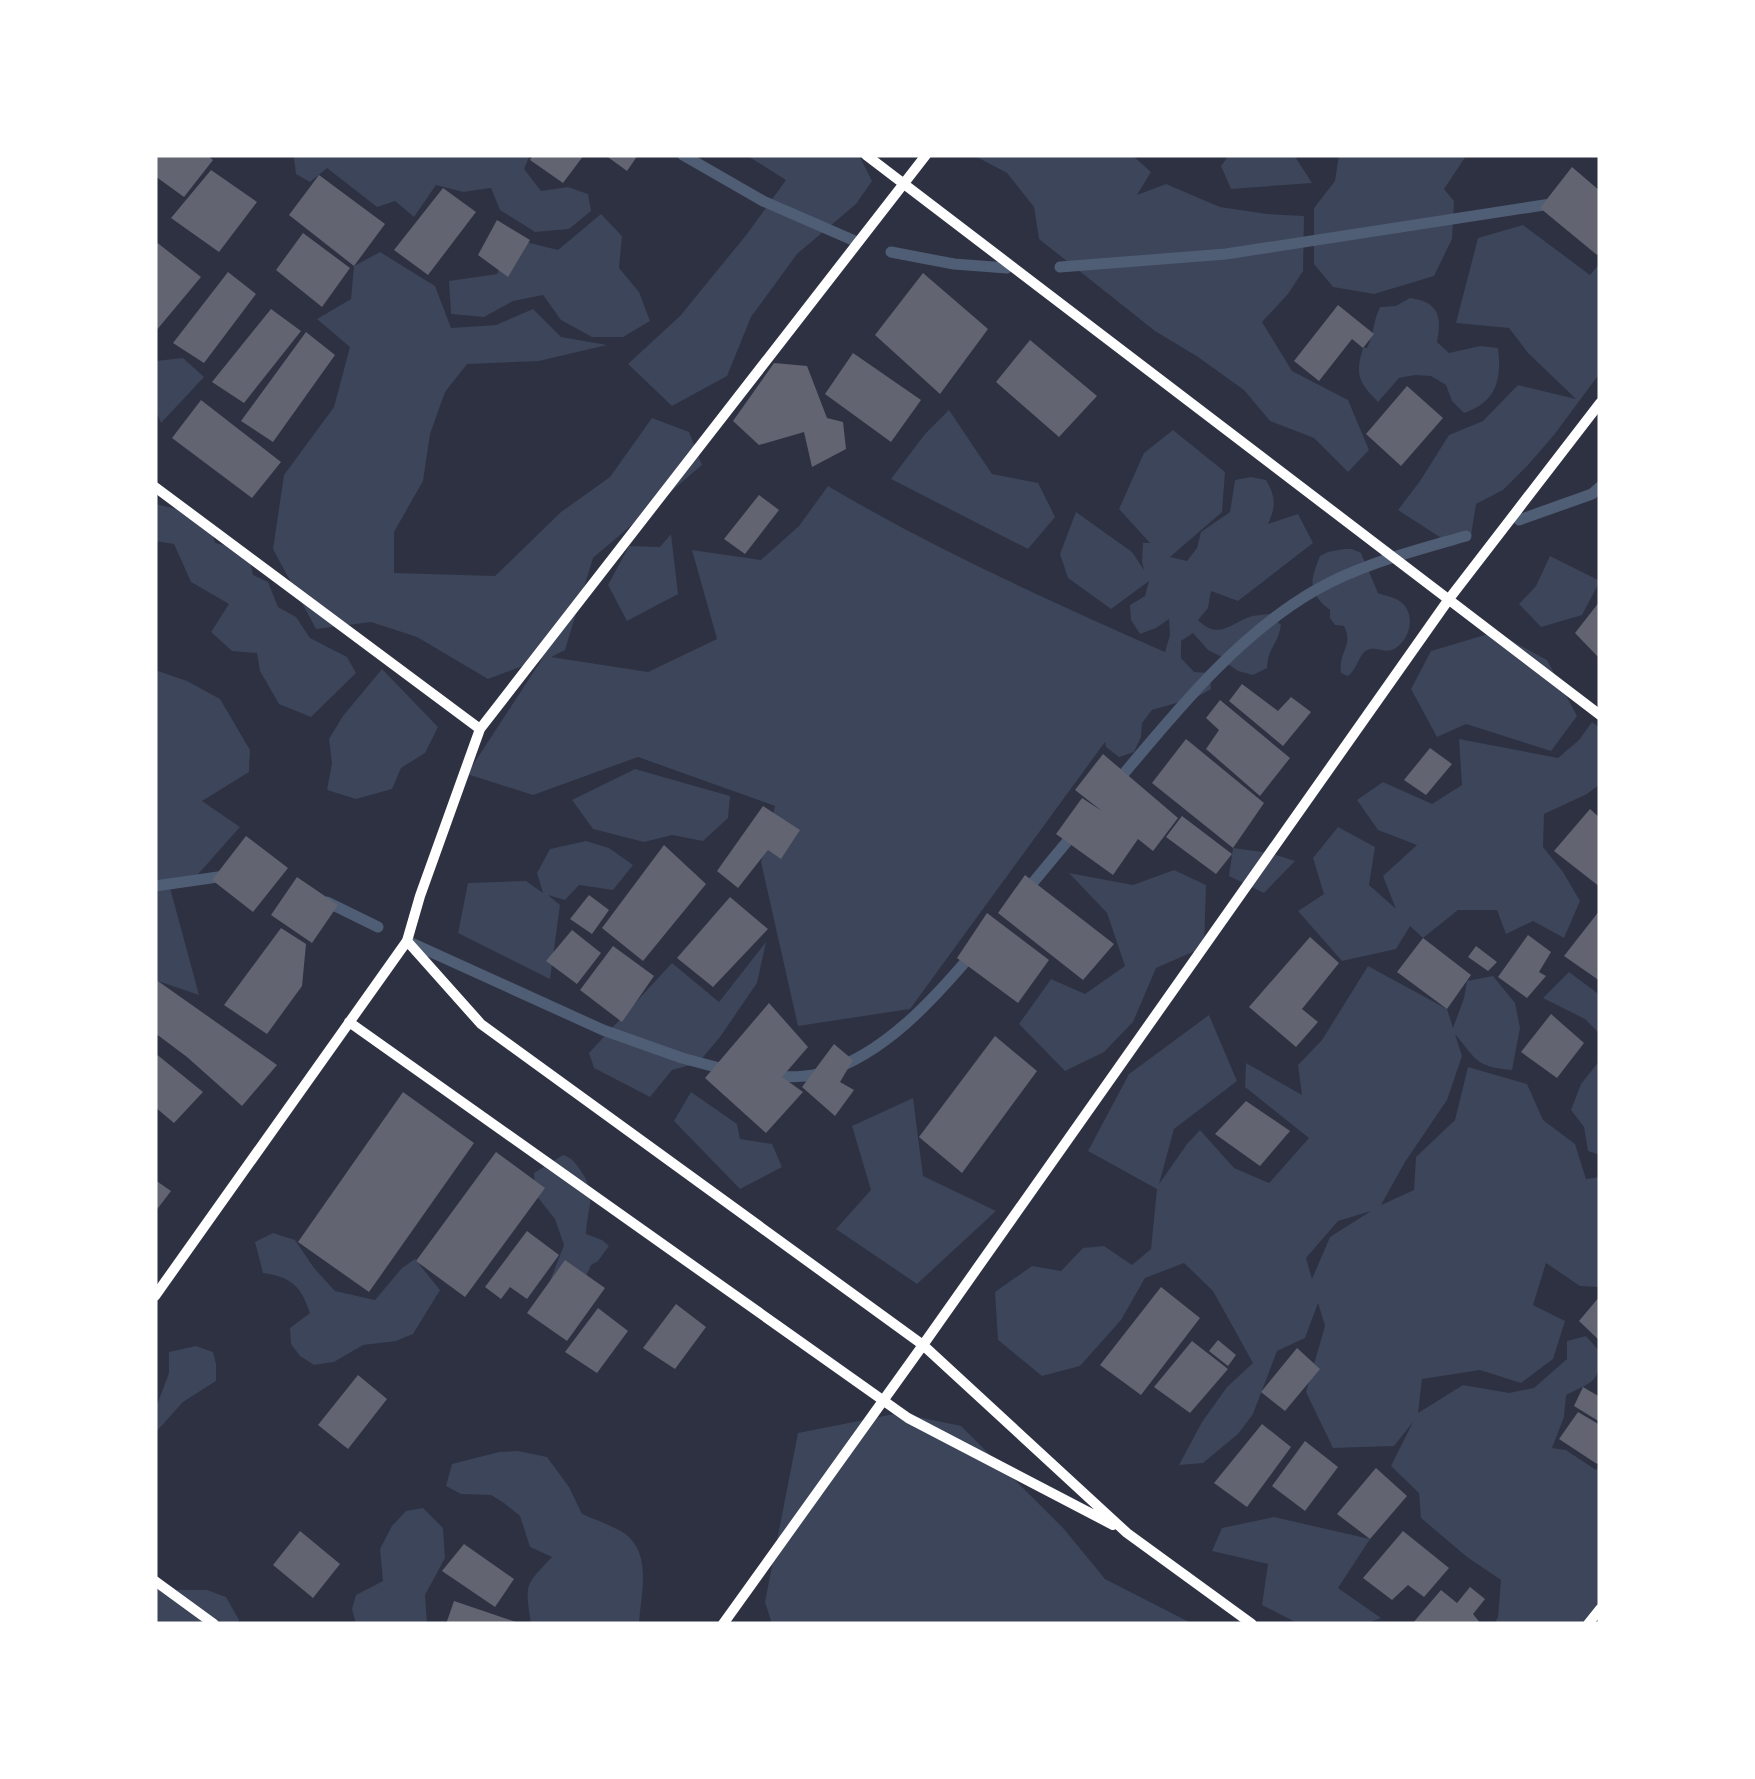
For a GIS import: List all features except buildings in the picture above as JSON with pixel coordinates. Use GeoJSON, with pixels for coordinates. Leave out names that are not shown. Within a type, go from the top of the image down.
{"type":"FeatureCollection","features":[{"type":"Feature","properties":{"kind":"street"},"geometry":{"type":"LineString","coordinates":[[866,155],[1600,714]]}},
{"type":"Feature","properties":{"kind":"street"},"geometry":{"type":"LineString","coordinates":[[155,1296],[407,941],[480,730],[926,155]]}},
{"type":"Feature","properties":{"kind":"street"},"geometry":{"type":"LineString","coordinates":[[723,1624],[1448,599],[1600,403]]}},
{"type":"Feature","properties":{"kind":"street"},"geometry":{"type":"LineString","coordinates":[[155,486],[480,730]]}},
{"type":"Feature","properties":{"kind":"street"},"geometry":{"type":"LineString","coordinates":[[407,941],[481,1024],[924,1345],[1127,1533],[1252,1624]]}},
{"type":"Feature","properties":{"kind":"street"},"geometry":{"type":"LineString","coordinates":[[350,1022],[908,1418],[1127,1533]]}},
{"type":"Feature","properties":{"kind":"street"},"geometry":{"type":"LineString","coordinates":[[155,1582],[214,1624]]}},
{"type":"Feature","properties":{"kind":"street"},"geometry":{"type":"LineString","coordinates":[[1588,1624],[1600,1609]]}},
{"type":"Feature","properties":{"kind":"shaded area"},"geometry":{"type":"Polygon","coordinates":[[[295,155],[530,155],[524,169],[541,191],[568,187],[588,194],[591,211],[569,229],[535,232],[500,210],[491,188],[463,192],[436,185],[414,217],[395,201],[377,207],[327,168],[310,182],[296,174],[295,155]]]}},
{"type":"Feature","properties":{"kind":"shaded area"},"geometry":{"type":"Polygon","coordinates":[[[746,155],[859,155],[872,181],[856,204],[797,254],[751,317],[727,376],[672,406],[628,364],[680,316],[786,180],[746,155]]]}},
{"type":"Feature","properties":{"kind":"shaded area"},"geometry":{"type":"Polygon","coordinates":[[[973,155],[1132,155],[1151,172],[1137,195],[1166,184],[1220,207],[1304,216],[1303,271],[1262,322],[1292,371],[1348,400],[1369,450],[1348,472],[1314,438],[1270,421],[1244,390],[1155,331],[1039,239],[1034,207],[1007,173],[973,155]]]}},
{"type":"Feature","properties":{"kind":"shaded area"},"geometry":{"type":"Polygon","coordinates":[[[1229,155],[1294,155],[1312,183],[1231,189],[1221,166],[1229,155]]]}},
{"type":"Feature","properties":{"kind":"shaded area"},"geometry":{"type":"Polygon","coordinates":[[[1339,155],[1469,155],[1444,189],[1454,201],[1452,239],[1434,276],[1374,294],[1333,287],[1314,264],[1314,208],[1335,181],[1339,155]]]}},
{"type":"Feature","properties":{"kind":"shaded area"},"geometry":{"type":"Polygon","coordinates":[[[601,214],[622,236],[619,268],[639,292],[650,321],[623,337],[592,337],[561,320],[543,295],[513,301],[484,317],[451,314],[449,281],[497,274],[510,244],[526,242],[558,250],[601,214]]]}},
{"type":"Feature","properties":{"kind":"shaded area"},"geometry":{"type":"Polygon","coordinates":[[[1523,225],[1590,275],[1600,263],[1600,373],[1528,465],[1503,490],[1476,504],[1471,536],[1452,545],[1398,510],[1449,435],[1483,421],[1518,385],[1576,399],[1528,353],[1509,328],[1456,323],[1478,238],[1523,225]]]}},
{"type":"Feature","properties":{"kind":"shaded area"},"geometry":{"type":"Polygon","coordinates":[[[380,252],[435,286],[451,328],[496,325],[533,309],[561,337],[607,345],[539,361],[467,364],[445,392],[430,434],[423,481],[394,532],[394,573],[495,576],[561,512],[610,477],[652,418],[689,432],[702,465],[593,558],[565,650],[551,657],[648,672],[717,639],[692,550],[761,560],[799,526],[828,486],[952,553],[1165,652],[1169,619],[1140,634],[1131,620],[1130,605],[1145,596],[1149,581],[1111,609],[1068,578],[1060,554],[1076,512],[1132,552],[1144,570],[1143,543],[1150,543],[1119,509],[1144,453],[1173,430],[1225,472],[1222,512],[1170,557],[1187,561],[1197,548],[1201,532],[1230,512],[1235,480],[1251,477],[1266,480],[1272,492],[1274,507],[1268,524],[1298,514],[1313,543],[1238,601],[1211,591],[1208,608],[1198,620],[1219,630],[1252,616],[1269,614],[1281,625],[1267,668],[1253,675],[1238,671],[1208,650],[1193,633],[1181,641],[1181,658],[1194,672],[1210,673],[1211,689],[1152,710],[1142,723],[1134,752],[1119,757],[1105,742],[910,1009],[798,1026],[761,862],[775,806],[638,757],[533,795],[467,774],[542,659],[488,679],[417,637],[371,622],[316,629],[273,549],[284,475],[334,407],[350,347],[317,319],[351,299],[354,266],[380,252]]]}},
{"type":"Feature","properties":{"kind":"shaded area"},"geometry":{"type":"Polygon","coordinates":[[[1410,298],[1433,307],[1439,325],[1437,342],[1449,353],[1480,346],[1498,348],[1497,380],[1483,403],[1464,413],[1452,401],[1446,385],[1431,376],[1399,378],[1378,402],[1366,389],[1359,371],[1361,357],[1380,307],[1396,306],[1410,298]]]}},
{"type":"Feature","properties":{"kind":"shaded area"},"geometry":{"type":"Polygon","coordinates":[[[183,358],[204,377],[161,423],[155,409],[155,361],[183,358]]]}},
{"type":"Feature","properties":{"kind":"shaded area"},"geometry":{"type":"Polygon","coordinates":[[[949,410],[992,474],[1038,483],[1055,517],[1028,549],[891,479],[949,410]]]}},
{"type":"Feature","properties":{"kind":"shaded area"},"geometry":{"type":"Polygon","coordinates":[[[155,504],[209,523],[215,543],[248,553],[253,575],[268,582],[278,607],[296,617],[310,638],[347,657],[356,673],[311,717],[279,704],[260,671],[257,653],[232,651],[211,632],[229,604],[191,582],[174,544],[155,541],[155,504]]]}},
{"type":"Feature","properties":{"kind":"shaded area"},"geometry":{"type":"Polygon","coordinates":[[[671,534],[678,594],[627,621],[608,585],[629,546],[660,547],[671,534]]]}},
{"type":"Feature","properties":{"kind":"shaded area"},"geometry":{"type":"Polygon","coordinates":[[[1344,549],[1361,553],[1378,593],[1401,602],[1410,621],[1407,635],[1398,646],[1389,651],[1367,650],[1348,676],[1341,673],[1347,633],[1344,626],[1335,625],[1330,610],[1317,597],[1313,586],[1320,556],[1344,549]]]}},
{"type":"Feature","properties":{"kind":"shaded area"},"geometry":{"type":"Polygon","coordinates":[[[1550,556],[1600,581],[1582,615],[1541,627],[1519,604],[1536,586],[1550,556]]]}},
{"type":"Feature","properties":{"kind":"shaded area"},"geometry":{"type":"Polygon","coordinates":[[[1495,632],[1547,660],[1577,716],[1551,751],[1466,724],[1437,737],[1411,689],[1431,651],[1495,632]]]}},
{"type":"Feature","properties":{"kind":"shaded area"},"geometry":{"type":"Polygon","coordinates":[[[382,669],[438,727],[425,753],[401,768],[392,789],[356,799],[327,790],[332,763],[329,739],[382,669]]]}},
{"type":"Feature","properties":{"kind":"shaded area"},"geometry":{"type":"Polygon","coordinates":[[[155,670],[220,699],[250,750],[249,772],[202,801],[240,827],[192,881],[169,884],[199,995],[155,980],[155,886],[160,884],[155,883],[155,670]]]}},
{"type":"Feature","properties":{"kind":"shaded area"},"geometry":{"type":"Polygon","coordinates":[[[1592,722],[1600,728],[1600,784],[1544,814],[1543,847],[1580,901],[1564,938],[1533,921],[1506,934],[1497,910],[1458,910],[1423,938],[1410,926],[1396,949],[1342,961],[1298,911],[1324,894],[1313,858],[1338,827],[1375,847],[1369,885],[1396,909],[1383,876],[1417,845],[1378,830],[1357,800],[1383,782],[1432,804],[1462,785],[1459,739],[1558,758],[1592,722]]]}},
{"type":"Feature","properties":{"kind":"shaded area"},"geometry":{"type":"Polygon","coordinates":[[[635,769],[730,796],[728,818],[703,841],[672,835],[644,842],[593,829],[572,800],[635,769]]]}},
{"type":"Feature","properties":{"kind":"shaded area"},"geometry":{"type":"Polygon","coordinates":[[[586,841],[609,848],[633,865],[613,890],[579,885],[565,900],[548,895],[560,905],[550,979],[458,933],[468,883],[526,881],[543,893],[537,873],[550,849],[586,841]]]}},
{"type":"Feature","properties":{"kind":"shaded area"},"geometry":{"type":"Polygon","coordinates":[[[1233,848],[1295,861],[1264,893],[1229,876],[1233,848]]]}},
{"type":"Feature","properties":{"kind":"shaded area"},"geometry":{"type":"Polygon","coordinates":[[[1174,870],[1206,885],[1204,947],[1156,968],[1133,1022],[1104,1052],[1065,1071],[1019,1024],[1051,979],[1085,994],[1125,966],[1107,913],[1069,873],[1133,885],[1174,870]]]}},
{"type":"Feature","properties":{"kind":"shaded area"},"geometry":{"type":"Polygon","coordinates":[[[766,942],[757,983],[698,1063],[672,1070],[650,1097],[594,1068],[589,1053],[672,963],[719,1002],[766,942]]]}},
{"type":"Feature","properties":{"kind":"shaded area"},"geometry":{"type":"Polygon","coordinates":[[[1368,966],[1447,1009],[1453,1028],[1467,981],[1493,976],[1515,1003],[1520,1028],[1512,1070],[1483,1064],[1455,1034],[1462,1056],[1447,1100],[1381,1205],[1414,1190],[1416,1157],[1455,1120],[1468,1067],[1527,1084],[1543,1120],[1575,1144],[1586,1179],[1600,1177],[1600,1287],[1580,1286],[1546,1263],[1533,1305],[1565,1321],[1553,1359],[1521,1383],[1480,1370],[1422,1379],[1418,1413],[1463,1385],[1509,1393],[1534,1388],[1567,1359],[1567,1341],[1586,1336],[1600,1352],[1593,1380],[1566,1395],[1564,1417],[1552,1448],[1566,1450],[1596,1470],[1600,1466],[1600,1624],[1494,1624],[1501,1580],[1421,1518],[1419,1493],[1391,1466],[1413,1422],[1394,1446],[1333,1448],[1306,1392],[1325,1326],[1318,1303],[1305,1338],[1277,1351],[1253,1414],[1238,1434],[1203,1463],[1179,1465],[1227,1387],[1253,1363],[1213,1291],[1184,1263],[1145,1278],[1121,1320],[1080,1366],[1042,1376],[998,1340],[995,1292],[1032,1266],[1061,1271],[1083,1248],[1104,1246],[1132,1265],[1151,1249],[1157,1189],[1088,1151],[1129,1074],[1209,1015],[1237,1081],[1174,1129],[1159,1184],[1200,1130],[1234,1168],[1269,1183],[1309,1138],[1245,1087],[1246,1063],[1302,1095],[1298,1065],[1322,1040],[1368,966]],[[1371,1211],[1338,1221],[1306,1258],[1312,1279],[1330,1237],[1371,1211]]]}},
{"type":"Feature","properties":{"kind":"shaded area"},"geometry":{"type":"Polygon","coordinates":[[[1569,972],[1600,995],[1600,1034],[1585,1019],[1543,998],[1569,972]]]}},
{"type":"Feature","properties":{"kind":"shaded area"},"geometry":{"type":"Polygon","coordinates":[[[1600,1060],[1600,1155],[1588,1151],[1584,1127],[1571,1110],[1581,1084],[1600,1060]]]}},
{"type":"Feature","properties":{"kind":"shaded area"},"geometry":{"type":"Polygon","coordinates":[[[691,1092],[737,1124],[740,1139],[772,1144],[782,1167],[740,1189],[674,1121],[691,1092]]]}},
{"type":"Feature","properties":{"kind":"shaded area"},"geometry":{"type":"Polygon","coordinates":[[[913,1098],[923,1176],[996,1211],[917,1284],[836,1229],[871,1190],[852,1126],[913,1098]]]}},
{"type":"Feature","properties":{"kind":"shaded area"},"geometry":{"type":"Polygon","coordinates":[[[563,1155],[575,1163],[589,1188],[586,1234],[609,1246],[586,1276],[545,1294],[564,1245],[555,1219],[535,1194],[534,1173],[563,1155]]]}},
{"type":"Feature","properties":{"kind":"shaded area"},"geometry":{"type":"Polygon","coordinates":[[[273,1233],[295,1240],[335,1291],[375,1300],[402,1268],[415,1259],[440,1290],[413,1334],[396,1341],[363,1345],[334,1362],[314,1365],[291,1344],[290,1328],[310,1313],[303,1296],[288,1280],[263,1273],[255,1242],[273,1233]]]}},
{"type":"Feature","properties":{"kind":"shaded area"},"geometry":{"type":"Polygon","coordinates":[[[196,1346],[213,1352],[216,1381],[183,1402],[155,1433],[155,1403],[169,1373],[169,1352],[196,1346]]]}},
{"type":"Feature","properties":{"kind":"shaded area"},"geometry":{"type":"Polygon","coordinates":[[[899,1413],[961,1426],[1064,1529],[1105,1579],[1193,1624],[772,1624],[765,1602],[798,1433],[899,1413]]]}},
{"type":"Feature","properties":{"kind":"shaded area"},"geometry":{"type":"Polygon","coordinates":[[[518,1451],[547,1457],[569,1487],[582,1514],[619,1530],[637,1548],[643,1572],[639,1624],[531,1624],[529,1586],[552,1557],[530,1547],[520,1516],[504,1503],[491,1495],[461,1494],[446,1486],[452,1464],[518,1451]]]}},
{"type":"Feature","properties":{"kind":"shaded area"},"geometry":{"type":"Polygon","coordinates":[[[423,1508],[443,1528],[445,1558],[425,1595],[427,1624],[356,1624],[352,1609],[356,1595],[383,1581],[380,1549],[392,1526],[406,1511],[423,1508]]]}},
{"type":"Feature","properties":{"kind":"shaded area"},"geometry":{"type":"Polygon","coordinates":[[[1274,1517],[1370,1539],[1338,1588],[1381,1618],[1365,1624],[1299,1624],[1262,1605],[1268,1564],[1212,1551],[1222,1528],[1274,1517]]]}},
{"type":"Feature","properties":{"kind":"shaded area"},"geometry":{"type":"Polygon","coordinates":[[[155,1590],[207,1590],[226,1597],[239,1620],[237,1624],[161,1624],[155,1620],[155,1590]]]}},
{"type":"Feature","properties":{"kind":"waterway"},"geometry":{"type":"LineString","coordinates":[[683,155],[763,201],[855,241]]}},
{"type":"Feature","properties":{"kind":"waterway"},"geometry":{"type":"LineString","coordinates":[[1060,267],[1226,254],[1557,203]]}},
{"type":"Feature","properties":{"kind":"waterway"},"geometry":{"type":"LineString","coordinates":[[891,252],[954,264],[1007,268]]}},
{"type":"Feature","properties":{"kind":"waterway"},"geometry":{"type":"LineString","coordinates":[[1519,520],[1592,494],[1600,487]]}},
{"type":"Feature","properties":{"kind":"waterway"},"geometry":{"type":"LineString","coordinates":[[1116,783],[1207,678],[1285,610],[1350,573],[1466,536]]}},
{"type":"Feature","properties":{"kind":"waterway"},"geometry":{"type":"LineString","coordinates":[[1026,891],[1075,832]]}},
{"type":"Feature","properties":{"kind":"waterway"},"geometry":{"type":"LineString","coordinates":[[155,886],[225,876]]}},
{"type":"Feature","properties":{"kind":"waterway"},"geometry":{"type":"LineString","coordinates":[[327,902],[378,927]]}},
{"type":"Feature","properties":{"kind":"waterway"},"geometry":{"type":"LineString","coordinates":[[407,941],[603,1030],[727,1070]]}},
{"type":"Feature","properties":{"kind":"waterway"},"geometry":{"type":"LineString","coordinates":[[770,1076],[818,1074],[867,1052],[906,1024],[972,954]]}}]}
